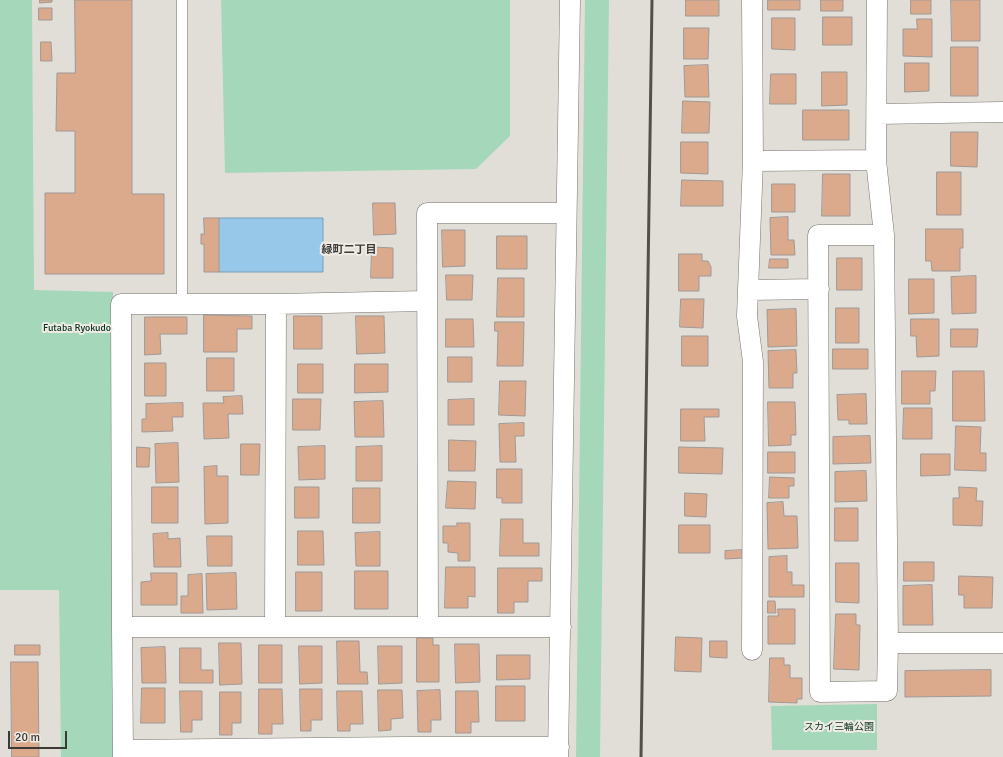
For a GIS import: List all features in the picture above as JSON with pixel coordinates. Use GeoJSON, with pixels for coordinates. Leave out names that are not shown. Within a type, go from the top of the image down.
{"type":"FeatureCollection","features":[{"type":"Feature","properties":{"kind":"street"},"geometry":{"type":"LineString","coordinates":[[426,302],[121,304],[123,754],[558,752],[570,0]]}},
{"type":"Feature","properties":{"kind":"street"},"geometry":{"type":"LineString","coordinates":[[752,0],[753,161],[747,316],[754,362],[752,650]]}},
{"type":"Feature","properties":{"kind":"street"},"geometry":{"type":"LineString","coordinates":[[877,0],[876,160],[884,235],[888,643],[887,691],[820,692],[818,235],[884,235]]}},
{"type":"Feature","properties":{"kind":"street"},"geometry":{"type":"LineString","coordinates":[[877,114],[1003,112]]}},
{"type":"Feature","properties":{"kind":"street"},"geometry":{"type":"LineString","coordinates":[[753,161],[876,160]]}},
{"type":"Feature","properties":{"kind":"street"},"geometry":{"type":"LineString","coordinates":[[428,627],[426,302],[427,212],[566,213]]}},
{"type":"Feature","properties":{"kind":"street"},"geometry":{"type":"LineString","coordinates":[[748,290],[819,289]]}},
{"type":"Feature","properties":{"kind":"street"},"geometry":{"type":"LineString","coordinates":[[275,626],[276,304]]}},
{"type":"Feature","properties":{"kind":"street"},"geometry":{"type":"LineString","coordinates":[[122,627],[561,627]]}},
{"type":"Feature","properties":{"kind":"street"},"geometry":{"type":"LineString","coordinates":[[888,643],[1003,643]]}},
{"type":"Feature","properties":{"kind":"lane"},"geometry":{"type":"LineString","coordinates":[[182,0],[182,304]]}},
{"type":"Feature","properties":{"kind":"green space","name":"Futaba Ryokudo"},"geometry":{"type":"Polygon","coordinates":[[[0,0],[32,0],[34,290],[113,292],[113,757],[61,757],[59,590],[0,590],[0,0]]]}},
{"type":"Feature","properties":{"kind":"green space"},"geometry":{"type":"Polygon","coordinates":[[[221,0],[510,0],[510,136],[476,169],[225,173],[221,0]]]}},
{"type":"Feature","properties":{"kind":"green space"},"geometry":{"type":"Polygon","coordinates":[[[585,0],[609,0],[600,757],[576,757],[585,0]]]}},
{"type":"Feature","properties":{"kind":"green space","name":"スカイ三輪公園"},"geometry":{"type":"Polygon","coordinates":[[[877,704],[877,750],[772,750],[771,706],[877,704]]]}},
{"type":"Feature","properties":{"kind":"water"},"geometry":{"type":"Polygon","coordinates":[[[219,218],[323,218],[323,272],[219,272],[219,218]]]}},
{"type":"Feature","properties":{"kind":"building"},"geometry":{"type":"Polygon","coordinates":[[[40,0],[52,0],[52,2],[40,3],[40,0]]]}},
{"type":"Feature","properties":{"kind":"building"},"geometry":{"type":"Polygon","coordinates":[[[75,0],[132,0],[132,194],[164,194],[164,274],[45,274],[45,193],[75,193],[75,131],[56,131],[57,73],[75,73],[75,0]]]}},
{"type":"Feature","properties":{"kind":"building"},"geometry":{"type":"Polygon","coordinates":[[[686,0],[719,0],[719,16],[686,16],[686,0]]]}},
{"type":"Feature","properties":{"kind":"building"},"geometry":{"type":"Polygon","coordinates":[[[768,0],[800,0],[800,10],[768,10],[768,0]]]}},
{"type":"Feature","properties":{"kind":"building"},"geometry":{"type":"Polygon","coordinates":[[[821,0],[843,0],[843,11],[821,11],[821,0]]]}},
{"type":"Feature","properties":{"kind":"building"},"geometry":{"type":"Polygon","coordinates":[[[911,0],[931,0],[931,14],[911,14],[911,0]]]}},
{"type":"Feature","properties":{"kind":"building"},"geometry":{"type":"Polygon","coordinates":[[[951,0],[980,0],[980,41],[952,41],[951,0]]]}},
{"type":"Feature","properties":{"kind":"building"},"geometry":{"type":"Polygon","coordinates":[[[39,8],[52,8],[52,20],[39,20],[39,8]]]}},
{"type":"Feature","properties":{"kind":"building"},"geometry":{"type":"Polygon","coordinates":[[[823,17],[852,17],[852,45],[823,45],[823,17]]]}},
{"type":"Feature","properties":{"kind":"building"},"geometry":{"type":"Polygon","coordinates":[[[772,18],[795,18],[795,50],[772,49],[772,18]]]}},
{"type":"Feature","properties":{"kind":"building"},"geometry":{"type":"Polygon","coordinates":[[[917,19],[932,19],[932,57],[903,56],[903,29],[917,29],[917,19]]]}},
{"type":"Feature","properties":{"kind":"building"},"geometry":{"type":"Polygon","coordinates":[[[684,28],[709,28],[708,59],[684,59],[684,28]]]}},
{"type":"Feature","properties":{"kind":"building"},"geometry":{"type":"Polygon","coordinates":[[[41,42],[51,42],[52,61],[41,61],[41,42]]]}},
{"type":"Feature","properties":{"kind":"building"},"geometry":{"type":"Polygon","coordinates":[[[951,47],[978,47],[978,96],[951,96],[951,47]]]}},
{"type":"Feature","properties":{"kind":"building"},"geometry":{"type":"Polygon","coordinates":[[[905,63],[929,63],[929,91],[905,92],[905,63]]]}},
{"type":"Feature","properties":{"kind":"building"},"geometry":{"type":"Polygon","coordinates":[[[708,65],[709,97],[685,97],[684,66],[708,65]]]}},
{"type":"Feature","properties":{"kind":"building"},"geometry":{"type":"Polygon","coordinates":[[[822,72],[847,72],[847,105],[822,106],[822,72]]]}},
{"type":"Feature","properties":{"kind":"building"},"geometry":{"type":"Polygon","coordinates":[[[771,74],[796,74],[796,104],[770,104],[771,74]]]}},
{"type":"Feature","properties":{"kind":"building"},"geometry":{"type":"Polygon","coordinates":[[[683,101],[710,102],[709,133],[682,133],[683,101]]]}},
{"type":"Feature","properties":{"kind":"building"},"geometry":{"type":"Polygon","coordinates":[[[803,110],[849,110],[849,140],[803,140],[803,110]]]}},
{"type":"Feature","properties":{"kind":"building"},"geometry":{"type":"Polygon","coordinates":[[[951,132],[978,132],[977,167],[951,166],[951,132]]]}},
{"type":"Feature","properties":{"kind":"building"},"geometry":{"type":"Polygon","coordinates":[[[681,142],[708,142],[708,174],[681,173],[681,142]]]}},
{"type":"Feature","properties":{"kind":"building"},"geometry":{"type":"Polygon","coordinates":[[[937,172],[961,172],[961,215],[937,215],[937,172]]]}},
{"type":"Feature","properties":{"kind":"building"},"geometry":{"type":"Polygon","coordinates":[[[823,174],[850,174],[850,216],[822,216],[823,174]]]}},
{"type":"Feature","properties":{"kind":"building"},"geometry":{"type":"Polygon","coordinates":[[[682,180],[723,181],[723,206],[681,206],[682,180]]]}},
{"type":"Feature","properties":{"kind":"building"},"geometry":{"type":"Polygon","coordinates":[[[772,184],[795,184],[795,212],[772,212],[772,184]]]}},
{"type":"Feature","properties":{"kind":"building"},"geometry":{"type":"Polygon","coordinates":[[[373,203],[395,203],[396,234],[374,235],[373,203]]]}},
{"type":"Feature","properties":{"kind":"building"},"geometry":{"type":"Polygon","coordinates":[[[788,217],[788,240],[794,240],[795,255],[771,255],[770,218],[788,217]]]}},
{"type":"Feature","properties":{"kind":"building"},"geometry":{"type":"Polygon","coordinates":[[[204,218],[219,218],[219,272],[204,272],[204,244],[201,244],[201,234],[204,234],[204,218]]]}},
{"type":"Feature","properties":{"kind":"building"},"geometry":{"type":"Polygon","coordinates":[[[926,229],[963,229],[963,248],[960,248],[960,271],[932,271],[931,261],[926,261],[926,229]]]}},
{"type":"Feature","properties":{"kind":"building"},"geometry":{"type":"Polygon","coordinates":[[[442,230],[465,230],[465,266],[443,267],[442,230]]]}},
{"type":"Feature","properties":{"kind":"building"},"geometry":{"type":"Polygon","coordinates":[[[497,236],[527,236],[527,269],[497,269],[497,236]]]}},
{"type":"Feature","properties":{"kind":"building"},"geometry":{"type":"Polygon","coordinates":[[[372,247],[393,248],[393,278],[371,278],[372,247]]]}},
{"type":"Feature","properties":{"kind":"building"},"geometry":{"type":"Polygon","coordinates":[[[679,254],[702,254],[702,261],[708,261],[711,267],[711,276],[699,276],[699,291],[679,291],[679,254]]]}},
{"type":"Feature","properties":{"kind":"building"},"geometry":{"type":"Polygon","coordinates":[[[837,258],[862,258],[862,290],[837,290],[837,258]]]}},
{"type":"Feature","properties":{"kind":"building"},"geometry":{"type":"Polygon","coordinates":[[[770,259],[788,259],[788,268],[769,268],[770,259]]]}},
{"type":"Feature","properties":{"kind":"building"},"geometry":{"type":"Polygon","coordinates":[[[446,275],[473,275],[472,300],[447,300],[446,275]]]}},
{"type":"Feature","properties":{"kind":"building"},"geometry":{"type":"Polygon","coordinates":[[[976,276],[976,313],[952,314],[951,277],[976,276]]]}},
{"type":"Feature","properties":{"kind":"building"},"geometry":{"type":"Polygon","coordinates":[[[498,278],[524,278],[524,317],[497,317],[498,278]]]}},
{"type":"Feature","properties":{"kind":"building"},"geometry":{"type":"Polygon","coordinates":[[[909,279],[934,279],[934,313],[909,314],[909,279]]]}},
{"type":"Feature","properties":{"kind":"building"},"geometry":{"type":"Polygon","coordinates":[[[681,299],[704,299],[703,328],[680,327],[681,299]]]}},
{"type":"Feature","properties":{"kind":"building"},"geometry":{"type":"Polygon","coordinates":[[[836,308],[859,308],[859,343],[836,343],[836,308]]]}},
{"type":"Feature","properties":{"kind":"building"},"geometry":{"type":"Polygon","coordinates":[[[796,309],[797,346],[768,347],[767,310],[796,309]]]}},
{"type":"Feature","properties":{"kind":"building"},"geometry":{"type":"Polygon","coordinates":[[[204,315],[252,316],[252,329],[237,329],[237,352],[204,352],[204,315]]]}},
{"type":"Feature","properties":{"kind":"building"},"geometry":{"type":"Polygon","coordinates":[[[294,316],[322,316],[322,349],[294,349],[294,316]]]}},
{"type":"Feature","properties":{"kind":"building"},"geometry":{"type":"Polygon","coordinates":[[[356,316],[384,316],[385,353],[357,354],[356,316]]]}},
{"type":"Feature","properties":{"kind":"building"},"geometry":{"type":"Polygon","coordinates":[[[145,317],[187,317],[187,334],[160,334],[161,354],[145,355],[145,317]]]}},
{"type":"Feature","properties":{"kind":"building"},"geometry":{"type":"Polygon","coordinates":[[[446,319],[473,319],[474,347],[446,347],[446,319]]]}},
{"type":"Feature","properties":{"kind":"building"},"geometry":{"type":"Polygon","coordinates":[[[911,319],[939,319],[939,356],[917,357],[916,336],[911,336],[911,319]]]}},
{"type":"Feature","properties":{"kind":"building"},"geometry":{"type":"Polygon","coordinates":[[[495,322],[524,322],[523,366],[497,366],[498,331],[495,331],[495,322]]]}},
{"type":"Feature","properties":{"kind":"building"},"geometry":{"type":"Polygon","coordinates":[[[951,329],[978,329],[977,347],[951,347],[951,329]]]}},
{"type":"Feature","properties":{"kind":"building"},"geometry":{"type":"Polygon","coordinates":[[[682,336],[708,336],[708,366],[682,366],[682,336]]]}},
{"type":"Feature","properties":{"kind":"building"},"geometry":{"type":"Polygon","coordinates":[[[833,349],[868,349],[868,369],[833,369],[833,349]]]}},
{"type":"Feature","properties":{"kind":"building"},"geometry":{"type":"Polygon","coordinates":[[[796,350],[797,373],[793,373],[793,388],[769,388],[768,351],[796,350]]]}},
{"type":"Feature","properties":{"kind":"building"},"geometry":{"type":"Polygon","coordinates":[[[448,357],[472,357],[472,382],[448,382],[448,357]]]}},
{"type":"Feature","properties":{"kind":"building"},"geometry":{"type":"Polygon","coordinates":[[[207,358],[234,358],[234,391],[207,391],[207,358]]]}},
{"type":"Feature","properties":{"kind":"building"},"geometry":{"type":"Polygon","coordinates":[[[145,363],[166,363],[166,396],[145,396],[145,363]]]}},
{"type":"Feature","properties":{"kind":"building"},"geometry":{"type":"Polygon","coordinates":[[[298,364],[323,364],[323,393],[298,393],[298,364]]]}},
{"type":"Feature","properties":{"kind":"building"},"geometry":{"type":"Polygon","coordinates":[[[355,364],[388,364],[388,392],[355,393],[355,364]]]}},
{"type":"Feature","properties":{"kind":"building"},"geometry":{"type":"Polygon","coordinates":[[[902,371],[936,371],[935,391],[930,391],[930,404],[902,404],[902,371]]]}},
{"type":"Feature","properties":{"kind":"building"},"geometry":{"type":"Polygon","coordinates":[[[953,371],[984,371],[985,421],[953,421],[953,371]]]}},
{"type":"Feature","properties":{"kind":"building"},"geometry":{"type":"Polygon","coordinates":[[[500,381],[526,381],[525,416],[499,415],[500,381]]]}},
{"type":"Feature","properties":{"kind":"building"},"geometry":{"type":"Polygon","coordinates":[[[866,394],[867,424],[849,424],[849,420],[838,420],[837,395],[866,394]]]}},
{"type":"Feature","properties":{"kind":"building"},"geometry":{"type":"Polygon","coordinates":[[[242,396],[243,414],[228,414],[229,438],[204,439],[203,403],[224,403],[223,397],[242,396]]]}},
{"type":"Feature","properties":{"kind":"building"},"geometry":{"type":"Polygon","coordinates":[[[293,399],[321,399],[320,430],[293,430],[293,399]]]}},
{"type":"Feature","properties":{"kind":"building"},"geometry":{"type":"Polygon","coordinates":[[[474,399],[474,425],[448,425],[448,400],[474,399]]]}},
{"type":"Feature","properties":{"kind":"building"},"geometry":{"type":"Polygon","coordinates":[[[383,401],[384,437],[355,437],[354,402],[383,401]]]}},
{"type":"Feature","properties":{"kind":"building"},"geometry":{"type":"Polygon","coordinates":[[[768,402],[795,402],[796,435],[791,435],[791,445],[769,446],[768,402]]]}},
{"type":"Feature","properties":{"kind":"building"},"geometry":{"type":"Polygon","coordinates":[[[183,403],[183,417],[172,417],[173,431],[142,432],[142,419],[146,419],[146,404],[183,403]]]}},
{"type":"Feature","properties":{"kind":"building"},"geometry":{"type":"Polygon","coordinates":[[[904,408],[932,408],[932,439],[903,439],[904,408]]]}},
{"type":"Feature","properties":{"kind":"building"},"geometry":{"type":"Polygon","coordinates":[[[681,409],[719,409],[719,417],[704,417],[705,441],[681,441],[681,409]]]}},
{"type":"Feature","properties":{"kind":"building"},"geometry":{"type":"Polygon","coordinates":[[[524,423],[524,436],[515,436],[516,462],[500,462],[499,424],[524,423]]]}},
{"type":"Feature","properties":{"kind":"building"},"geometry":{"type":"Polygon","coordinates":[[[956,426],[981,427],[980,453],[986,453],[986,471],[955,470],[956,426]]]}},
{"type":"Feature","properties":{"kind":"building"},"geometry":{"type":"Polygon","coordinates":[[[870,436],[871,463],[833,464],[833,437],[870,436]]]}},
{"type":"Feature","properties":{"kind":"building"},"geometry":{"type":"Polygon","coordinates":[[[449,440],[476,441],[475,471],[449,471],[449,440]]]}},
{"type":"Feature","properties":{"kind":"building"},"geometry":{"type":"Polygon","coordinates":[[[178,443],[179,482],[156,483],[155,444],[178,443]]]}},
{"type":"Feature","properties":{"kind":"building"},"geometry":{"type":"Polygon","coordinates":[[[241,444],[260,444],[259,475],[241,475],[241,444]]]}},
{"type":"Feature","properties":{"kind":"building"},"geometry":{"type":"Polygon","coordinates":[[[325,446],[325,479],[299,480],[298,447],[325,446]]]}},
{"type":"Feature","properties":{"kind":"building"},"geometry":{"type":"Polygon","coordinates":[[[382,446],[382,481],[356,481],[356,447],[382,446]]]}},
{"type":"Feature","properties":{"kind":"building"},"geometry":{"type":"Polygon","coordinates":[[[137,447],[150,448],[149,467],[137,467],[137,447]]]}},
{"type":"Feature","properties":{"kind":"building"},"geometry":{"type":"Polygon","coordinates":[[[679,447],[723,448],[722,474],[679,473],[679,447]]]}},
{"type":"Feature","properties":{"kind":"building"},"geometry":{"type":"Polygon","coordinates":[[[768,452],[795,452],[795,473],[768,473],[768,452]]]}},
{"type":"Feature","properties":{"kind":"building"},"geometry":{"type":"Polygon","coordinates":[[[921,454],[950,454],[950,475],[921,476],[921,454]]]}},
{"type":"Feature","properties":{"kind":"building"},"geometry":{"type":"Polygon","coordinates":[[[217,466],[217,476],[228,476],[228,523],[205,524],[204,467],[217,466]]]}},
{"type":"Feature","properties":{"kind":"building"},"geometry":{"type":"Polygon","coordinates":[[[497,469],[522,469],[522,503],[502,503],[502,498],[497,498],[497,469]]]}},
{"type":"Feature","properties":{"kind":"building"},"geometry":{"type":"Polygon","coordinates":[[[866,471],[867,501],[835,502],[835,472],[866,471]]]}},
{"type":"Feature","properties":{"kind":"building"},"geometry":{"type":"Polygon","coordinates":[[[770,477],[794,478],[794,486],[789,486],[789,498],[769,498],[770,477]]]}},
{"type":"Feature","properties":{"kind":"building"},"geometry":{"type":"Polygon","coordinates":[[[448,481],[476,482],[475,509],[446,508],[448,481]]]}},
{"type":"Feature","properties":{"kind":"building"},"geometry":{"type":"Polygon","coordinates":[[[152,487],[178,487],[178,523],[152,523],[152,487]]]}},
{"type":"Feature","properties":{"kind":"building"},"geometry":{"type":"Polygon","coordinates":[[[295,487],[319,487],[319,518],[295,518],[295,487]]]}},
{"type":"Feature","properties":{"kind":"building"},"geometry":{"type":"Polygon","coordinates":[[[959,487],[977,488],[976,501],[983,501],[982,526],[953,525],[953,498],[959,498],[959,487]]]}},
{"type":"Feature","properties":{"kind":"building"},"geometry":{"type":"Polygon","coordinates":[[[353,488],[380,488],[380,523],[353,523],[353,488]]]}},
{"type":"Feature","properties":{"kind":"building"},"geometry":{"type":"Polygon","coordinates":[[[685,493],[707,494],[706,517],[685,516],[685,493]]]}},
{"type":"Feature","properties":{"kind":"building"},"geometry":{"type":"Polygon","coordinates":[[[783,502],[784,516],[797,516],[798,548],[768,549],[767,503],[783,502]]]}},
{"type":"Feature","properties":{"kind":"building"},"geometry":{"type":"Polygon","coordinates":[[[835,508],[858,508],[858,541],[835,541],[835,508]]]}},
{"type":"Feature","properties":{"kind":"building"},"geometry":{"type":"Polygon","coordinates":[[[501,519],[523,519],[523,543],[539,543],[539,556],[500,556],[501,519]]]}},
{"type":"Feature","properties":{"kind":"building"},"geometry":{"type":"Polygon","coordinates":[[[457,523],[470,523],[470,561],[458,561],[458,553],[448,552],[448,543],[443,543],[443,526],[457,526],[457,523]]]}},
{"type":"Feature","properties":{"kind":"building"},"geometry":{"type":"Polygon","coordinates":[[[679,525],[710,525],[710,553],[679,553],[679,525]]]}},
{"type":"Feature","properties":{"kind":"building"},"geometry":{"type":"Polygon","coordinates":[[[298,531],[323,531],[324,565],[298,565],[298,531]]]}},
{"type":"Feature","properties":{"kind":"building"},"geometry":{"type":"Polygon","coordinates":[[[380,532],[380,566],[356,566],[355,533],[380,532]]]}},
{"type":"Feature","properties":{"kind":"building"},"geometry":{"type":"Polygon","coordinates":[[[168,533],[168,539],[180,538],[181,567],[154,567],[153,534],[168,533]]]}},
{"type":"Feature","properties":{"kind":"building"},"geometry":{"type":"Polygon","coordinates":[[[207,536],[232,536],[232,566],[208,566],[207,536]]]}},
{"type":"Feature","properties":{"kind":"building"},"geometry":{"type":"Polygon","coordinates":[[[742,550],[743,558],[725,559],[725,551],[742,550]]]}},
{"type":"Feature","properties":{"kind":"building"},"geometry":{"type":"Polygon","coordinates":[[[787,556],[787,572],[792,572],[792,585],[804,585],[804,597],[769,597],[769,557],[787,556]]]}},
{"type":"Feature","properties":{"kind":"building"},"geometry":{"type":"Polygon","coordinates":[[[904,562],[934,562],[934,581],[904,581],[904,562]]]}},
{"type":"Feature","properties":{"kind":"building"},"geometry":{"type":"Polygon","coordinates":[[[836,563],[859,563],[859,603],[836,602],[836,563]]]}},
{"type":"Feature","properties":{"kind":"building"},"geometry":{"type":"Polygon","coordinates":[[[446,567],[475,567],[475,597],[468,596],[468,608],[445,608],[446,567]]]}},
{"type":"Feature","properties":{"kind":"building"},"geometry":{"type":"Polygon","coordinates":[[[498,568],[542,568],[542,581],[528,581],[528,602],[514,602],[514,613],[498,613],[498,568]]]}},
{"type":"Feature","properties":{"kind":"building"},"geometry":{"type":"Polygon","coordinates":[[[355,571],[388,571],[388,609],[355,609],[355,571]]]}},
{"type":"Feature","properties":{"kind":"building"},"geometry":{"type":"Polygon","coordinates":[[[296,572],[322,572],[322,611],[296,611],[296,572]]]}},
{"type":"Feature","properties":{"kind":"building"},"geometry":{"type":"Polygon","coordinates":[[[151,573],[177,573],[177,605],[141,605],[141,582],[151,581],[151,573]]]}},
{"type":"Feature","properties":{"kind":"building"},"geometry":{"type":"Polygon","coordinates":[[[236,573],[237,609],[207,610],[206,574],[236,573]]]}},
{"type":"Feature","properties":{"kind":"building"},"geometry":{"type":"Polygon","coordinates":[[[202,574],[203,613],[181,613],[181,596],[188,596],[188,575],[202,574]]]}},
{"type":"Feature","properties":{"kind":"building"},"geometry":{"type":"Polygon","coordinates":[[[959,576],[993,577],[992,608],[964,608],[964,595],[959,595],[959,576]]]}},
{"type":"Feature","properties":{"kind":"building"},"geometry":{"type":"Polygon","coordinates":[[[932,585],[933,625],[903,625],[903,586],[932,585]]]}},
{"type":"Feature","properties":{"kind":"building"},"geometry":{"type":"Polygon","coordinates":[[[768,601],[775,601],[776,613],[768,613],[768,601]]]}},
{"type":"Feature","properties":{"kind":"building"},"geometry":{"type":"Polygon","coordinates":[[[778,609],[795,609],[795,644],[768,644],[768,616],[778,616],[778,609]]]}},
{"type":"Feature","properties":{"kind":"building"},"geometry":{"type":"Polygon","coordinates":[[[836,614],[856,614],[856,625],[860,625],[859,670],[834,669],[836,614]]]}},
{"type":"Feature","properties":{"kind":"building"},"geometry":{"type":"Polygon","coordinates":[[[676,637],[702,638],[701,672],[675,671],[676,637]]]}},
{"type":"Feature","properties":{"kind":"building"},"geometry":{"type":"Polygon","coordinates":[[[417,638],[433,638],[433,645],[439,645],[439,682],[417,682],[417,638]]]}},
{"type":"Feature","properties":{"kind":"building"},"geometry":{"type":"Polygon","coordinates":[[[337,641],[359,641],[360,672],[367,672],[368,684],[338,684],[337,641]]]}},
{"type":"Feature","properties":{"kind":"building"},"geometry":{"type":"Polygon","coordinates":[[[710,641],[727,641],[727,658],[710,657],[710,641]]]}},
{"type":"Feature","properties":{"kind":"building"},"geometry":{"type":"Polygon","coordinates":[[[219,643],[241,643],[242,684],[220,685],[219,643]]]}},
{"type":"Feature","properties":{"kind":"building"},"geometry":{"type":"Polygon","coordinates":[[[455,644],[479,644],[480,682],[456,683],[455,644]]]}},
{"type":"Feature","properties":{"kind":"building"},"geometry":{"type":"Polygon","coordinates":[[[15,645],[40,645],[40,655],[15,655],[15,645]]]}},
{"type":"Feature","properties":{"kind":"building"},"geometry":{"type":"Polygon","coordinates":[[[259,645],[282,645],[282,683],[259,683],[259,645]]]}},
{"type":"Feature","properties":{"kind":"building"},"geometry":{"type":"Polygon","coordinates":[[[299,646],[322,646],[322,683],[300,684],[299,646]]]}},
{"type":"Feature","properties":{"kind":"building"},"geometry":{"type":"Polygon","coordinates":[[[378,646],[402,646],[402,683],[379,684],[378,646]]]}},
{"type":"Feature","properties":{"kind":"building"},"geometry":{"type":"Polygon","coordinates":[[[165,647],[166,683],[142,683],[141,648],[165,647]]]}},
{"type":"Feature","properties":{"kind":"building"},"geometry":{"type":"Polygon","coordinates":[[[180,648],[201,648],[201,670],[213,670],[213,683],[180,683],[180,648]]]}},
{"type":"Feature","properties":{"kind":"building"},"geometry":{"type":"Polygon","coordinates":[[[497,655],[530,655],[530,679],[497,680],[497,655]]]}},
{"type":"Feature","properties":{"kind":"building"},"geometry":{"type":"Polygon","coordinates":[[[770,658],[784,658],[784,665],[790,665],[790,678],[802,678],[802,699],[797,699],[797,703],[769,702],[770,658]]]}},
{"type":"Feature","properties":{"kind":"building"},"geometry":{"type":"Polygon","coordinates":[[[11,662],[38,662],[39,757],[12,757],[11,662]]]}},
{"type":"Feature","properties":{"kind":"building"},"geometry":{"type":"Polygon","coordinates":[[[991,670],[991,696],[905,697],[905,671],[991,670]]]}},
{"type":"Feature","properties":{"kind":"building"},"geometry":{"type":"Polygon","coordinates":[[[496,686],[525,686],[525,721],[496,721],[496,686]]]}},
{"type":"Feature","properties":{"kind":"building"},"geometry":{"type":"Polygon","coordinates":[[[142,688],[165,688],[165,723],[141,723],[142,688]]]}},
{"type":"Feature","properties":{"kind":"building"},"geometry":{"type":"Polygon","coordinates":[[[259,689],[282,689],[283,724],[272,724],[272,734],[259,734],[259,689]]]}},
{"type":"Feature","properties":{"kind":"building"},"geometry":{"type":"Polygon","coordinates":[[[300,689],[322,689],[322,720],[311,720],[311,731],[301,731],[300,689]]]}},
{"type":"Feature","properties":{"kind":"building"},"geometry":{"type":"Polygon","coordinates":[[[378,690],[402,690],[403,718],[391,719],[391,730],[379,731],[378,690]]]}},
{"type":"Feature","properties":{"kind":"building"},"geometry":{"type":"Polygon","coordinates":[[[440,690],[441,720],[431,720],[431,732],[418,732],[417,691],[440,690]]]}},
{"type":"Feature","properties":{"kind":"building"},"geometry":{"type":"Polygon","coordinates":[[[180,691],[202,691],[202,720],[192,720],[192,732],[181,732],[180,691]]]}},
{"type":"Feature","properties":{"kind":"building"},"geometry":{"type":"Polygon","coordinates":[[[337,691],[362,691],[363,724],[350,724],[350,731],[338,731],[337,691]]]}},
{"type":"Feature","properties":{"kind":"building"},"geometry":{"type":"Polygon","coordinates":[[[456,691],[478,691],[479,722],[471,722],[471,733],[456,733],[456,691]]]}},
{"type":"Feature","properties":{"kind":"building"},"geometry":{"type":"Polygon","coordinates":[[[220,692],[241,692],[241,723],[232,723],[232,735],[220,735],[220,692]]]}},
{"type":"Feature","properties":{"kind":"railway"},"geometry":{"type":"LineString","coordinates":[[641,757],[652,0]]}},
{"type":"Feature","properties":{"kind":"district","name":"緑町二丁目"},"geometry":{"type":"Point","coordinates":[349,250]}}]}
